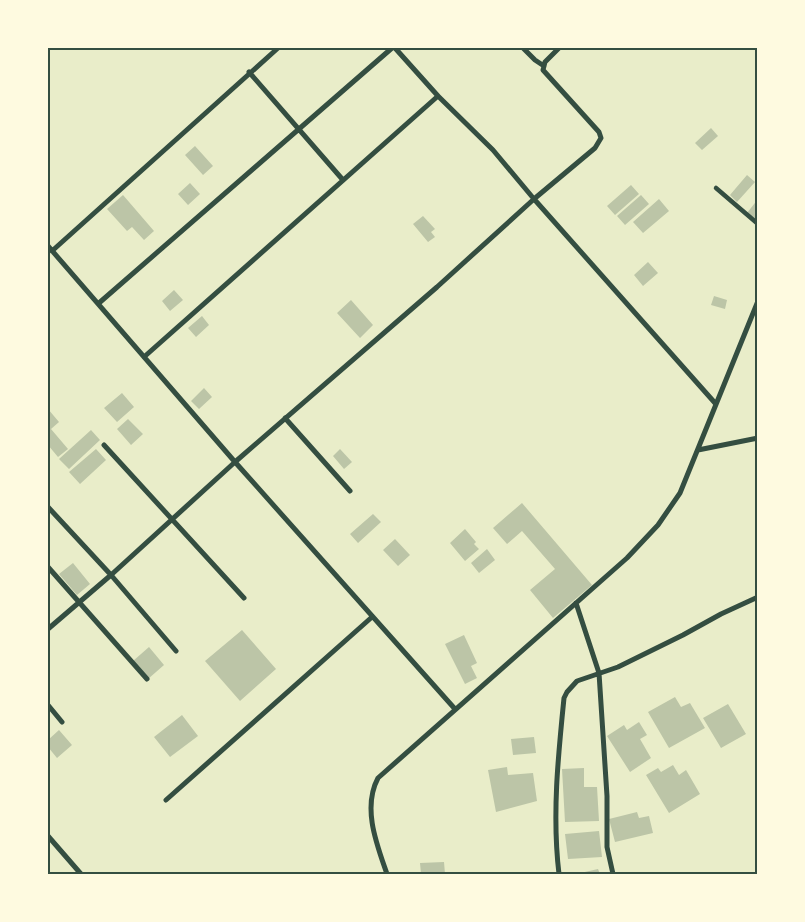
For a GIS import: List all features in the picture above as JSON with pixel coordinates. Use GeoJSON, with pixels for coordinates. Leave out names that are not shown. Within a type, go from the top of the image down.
{"type":"FeatureCollection","features":[{"type":"Feature","properties":{"kind":"street"},"geometry":{"type":"LineString","coordinates":[[278,48],[50,248],[235,462],[455,709]]}},
{"type":"Feature","properties":{"kind":"street"},"geometry":{"type":"LineString","coordinates":[[98,303],[394,48],[438,96],[493,150],[534,199],[715,403]]}},
{"type":"Feature","properties":{"kind":"street"},"geometry":{"type":"LineString","coordinates":[[523,48],[544,66]]}},
{"type":"Feature","properties":{"kind":"street"},"geometry":{"type":"LineString","coordinates":[[48,629],[111,575],[285,418],[437,287],[534,199],[596,148],[601,138],[595,126],[543,70],[545,62],[559,48]]}},
{"type":"Feature","properties":{"kind":"street"},"geometry":{"type":"LineString","coordinates":[[249,72],[342,180]]}},
{"type":"Feature","properties":{"kind":"street"},"geometry":{"type":"LineString","coordinates":[[144,357],[438,96]]}},
{"type":"Feature","properties":{"kind":"street"},"geometry":{"type":"LineString","coordinates":[[716,188],[758,224]]}},
{"type":"Feature","properties":{"kind":"street"},"geometry":{"type":"LineString","coordinates":[[387,874],[375,834],[371,810],[370,798],[372,788],[378,778],[627,558],[658,525],[680,493],[758,301]]}},
{"type":"Feature","properties":{"kind":"street"},"geometry":{"type":"LineString","coordinates":[[285,418],[350,490]]}},
{"type":"Feature","properties":{"kind":"street"},"geometry":{"type":"LineString","coordinates":[[698,450],[758,438]]}},
{"type":"Feature","properties":{"kind":"street"},"geometry":{"type":"LineString","coordinates":[[104,445],[244,598]]}},
{"type":"Feature","properties":{"kind":"street"},"geometry":{"type":"LineString","coordinates":[[48,507],[111,575],[176,650]]}},
{"type":"Feature","properties":{"kind":"street"},"geometry":{"type":"LineString","coordinates":[[48,567],[147,679]]}},
{"type":"Feature","properties":{"kind":"street"},"geometry":{"type":"LineString","coordinates":[[559,874],[556,831],[557,770],[564,698],[567,692],[577,681],[641,657],[721,614],[758,597]]}},
{"type":"Feature","properties":{"kind":"street"},"geometry":{"type":"LineString","coordinates":[[576,603],[599,673],[607,796],[607,847],[613,874]]}},
{"type":"Feature","properties":{"kind":"street"},"geometry":{"type":"LineString","coordinates":[[166,800],[372,617]]}},
{"type":"Feature","properties":{"kind":"street"},"geometry":{"type":"LineString","coordinates":[[48,705],[62,722]]}},
{"type":"Feature","properties":{"kind":"street"},"geometry":{"type":"LineString","coordinates":[[48,836],[81,874]]}},
{"type":"Feature","properties":{"kind":"building"},"geometry":{"type":"Polygon","coordinates":[[[711,128],[718,136],[702,150],[695,143],[711,128]]]}},
{"type":"Feature","properties":{"kind":"building"},"geometry":{"type":"Polygon","coordinates":[[[195,146],[213,166],[203,175],[185,155],[195,146]]]}},
{"type":"Feature","properties":{"kind":"building"},"geometry":{"type":"Polygon","coordinates":[[[747,175],[755,182],[737,202],[730,195],[747,175]]]}},
{"type":"Feature","properties":{"kind":"building"},"geometry":{"type":"Polygon","coordinates":[[[190,183],[200,194],[188,205],[178,194],[190,183]]]}},
{"type":"Feature","properties":{"kind":"building"},"geometry":{"type":"Polygon","coordinates":[[[631,185],[639,194],[615,215],[607,206],[631,185]]]}},
{"type":"Feature","properties":{"kind":"building"},"geometry":{"type":"Polygon","coordinates":[[[123,195],[154,231],[144,240],[132,227],[127,231],[107,209],[123,195]]]}},
{"type":"Feature","properties":{"kind":"building"},"geometry":{"type":"Polygon","coordinates":[[[641,195],[649,204],[625,225],[617,216],[641,195]]]}},
{"type":"Feature","properties":{"kind":"building"},"geometry":{"type":"Polygon","coordinates":[[[659,199],[669,211],[643,233],[633,222],[659,199]]]}},
{"type":"Feature","properties":{"kind":"building"},"geometry":{"type":"Polygon","coordinates":[[[758,199],[758,221],[747,213],[758,199]]]}},
{"type":"Feature","properties":{"kind":"building"},"geometry":{"type":"Polygon","coordinates":[[[423,216],[435,229],[431,232],[435,237],[428,242],[413,224],[423,216]]]}},
{"type":"Feature","properties":{"kind":"building"},"geometry":{"type":"Polygon","coordinates":[[[648,262],[658,273],[643,286],[634,275],[648,262]]]}},
{"type":"Feature","properties":{"kind":"building"},"geometry":{"type":"Polygon","coordinates":[[[174,290],[183,300],[170,311],[162,301],[174,290]]]}},
{"type":"Feature","properties":{"kind":"building"},"geometry":{"type":"Polygon","coordinates":[[[714,296],[727,300],[725,309],[711,305],[714,296]]]}},
{"type":"Feature","properties":{"kind":"building"},"geometry":{"type":"Polygon","coordinates":[[[351,300],[373,325],[360,338],[337,313],[351,300]]]}},
{"type":"Feature","properties":{"kind":"building"},"geometry":{"type":"Polygon","coordinates":[[[202,316],[209,325],[196,337],[188,328],[202,316]]]}},
{"type":"Feature","properties":{"kind":"building"},"geometry":{"type":"Polygon","coordinates":[[[204,388],[212,397],[199,409],[191,401],[204,388]]]}},
{"type":"Feature","properties":{"kind":"building"},"geometry":{"type":"Polygon","coordinates":[[[122,393],[134,407],[117,422],[104,408],[122,393]]]}},
{"type":"Feature","properties":{"kind":"building"},"geometry":{"type":"Polygon","coordinates":[[[48,409],[59,422],[51,429],[68,449],[58,457],[48,445],[48,409]]]}},
{"type":"Feature","properties":{"kind":"building"},"geometry":{"type":"Polygon","coordinates":[[[128,419],[143,434],[131,445],[117,429],[128,419]]]}},
{"type":"Feature","properties":{"kind":"building"},"geometry":{"type":"Polygon","coordinates":[[[91,430],[100,440],[69,469],[59,459],[91,430]]]}},
{"type":"Feature","properties":{"kind":"building"},"geometry":{"type":"Polygon","coordinates":[[[96,449],[106,460],[80,484],[69,472],[96,449]]]}},
{"type":"Feature","properties":{"kind":"building"},"geometry":{"type":"Polygon","coordinates":[[[340,449],[352,462],[344,469],[333,456],[340,449]]]}},
{"type":"Feature","properties":{"kind":"building"},"geometry":{"type":"Polygon","coordinates":[[[522,503],[592,585],[553,618],[530,590],[555,569],[522,531],[507,544],[493,528],[522,503]]]}},
{"type":"Feature","properties":{"kind":"building"},"geometry":{"type":"Polygon","coordinates":[[[373,514],[381,522],[358,543],[350,534],[373,514]]]}},
{"type":"Feature","properties":{"kind":"building"},"geometry":{"type":"Polygon","coordinates":[[[465,529],[476,542],[474,544],[479,549],[465,561],[450,543],[465,529]]]}},
{"type":"Feature","properties":{"kind":"building"},"geometry":{"type":"Polygon","coordinates":[[[395,539],[410,555],[398,566],[383,550],[395,539]]]}},
{"type":"Feature","properties":{"kind":"building"},"geometry":{"type":"Polygon","coordinates":[[[487,549],[495,560],[479,573],[471,563],[487,549]]]}},
{"type":"Feature","properties":{"kind":"building"},"geometry":{"type":"Polygon","coordinates":[[[73,563],[90,584],[77,595],[59,574],[73,563]]]}},
{"type":"Feature","properties":{"kind":"building"},"geometry":{"type":"Polygon","coordinates":[[[242,630],[276,669],[240,701],[205,661],[242,630]]]}},
{"type":"Feature","properties":{"kind":"building"},"geometry":{"type":"Polygon","coordinates":[[[464,635],[477,663],[471,666],[477,678],[465,684],[445,644],[464,635]]]}},
{"type":"Feature","properties":{"kind":"building"},"geometry":{"type":"Polygon","coordinates":[[[149,647],[164,665],[148,679],[133,661],[149,647]]]}},
{"type":"Feature","properties":{"kind":"building"},"geometry":{"type":"Polygon","coordinates":[[[675,697],[681,707],[690,703],[705,728],[669,748],[648,712],[675,697]]]}},
{"type":"Feature","properties":{"kind":"building"},"geometry":{"type":"Polygon","coordinates":[[[728,704],[746,734],[721,748],[703,718],[728,704]]]}},
{"type":"Feature","properties":{"kind":"building"},"geometry":{"type":"Polygon","coordinates":[[[182,715],[198,736],[170,757],[154,737],[182,715]]]}},
{"type":"Feature","properties":{"kind":"building"},"geometry":{"type":"Polygon","coordinates":[[[639,722],[647,735],[640,739],[651,758],[630,772],[607,736],[624,725],[627,730],[639,722]]]}},
{"type":"Feature","properties":{"kind":"building"},"geometry":{"type":"Polygon","coordinates":[[[59,730],[72,745],[57,758],[48,747],[48,740],[59,730]]]}},
{"type":"Feature","properties":{"kind":"building"},"geometry":{"type":"Polygon","coordinates":[[[534,737],[536,753],[513,755],[511,739],[534,737]]]}},
{"type":"Feature","properties":{"kind":"building"},"geometry":{"type":"Polygon","coordinates":[[[673,765],[679,775],[686,770],[700,794],[669,813],[646,775],[658,768],[661,772],[673,765]]]}},
{"type":"Feature","properties":{"kind":"building"},"geometry":{"type":"Polygon","coordinates":[[[507,767],[508,775],[533,773],[537,801],[496,812],[488,770],[507,767]]]}},
{"type":"Feature","properties":{"kind":"building"},"geometry":{"type":"Polygon","coordinates":[[[584,768],[584,787],[597,787],[599,821],[565,822],[562,769],[584,768]]]}},
{"type":"Feature","properties":{"kind":"building"},"geometry":{"type":"Polygon","coordinates":[[[637,812],[639,818],[649,816],[653,833],[615,842],[609,819],[637,812]]]}},
{"type":"Feature","properties":{"kind":"building"},"geometry":{"type":"Polygon","coordinates":[[[599,831],[602,857],[568,859],[565,834],[599,831]]]}},
{"type":"Feature","properties":{"kind":"building"},"geometry":{"type":"Polygon","coordinates":[[[444,862],[445,874],[421,874],[420,863],[444,862]]]}},
{"type":"Feature","properties":{"kind":"building"},"geometry":{"type":"Polygon","coordinates":[[[598,869],[600,874],[576,874],[598,869]]]}}]}
